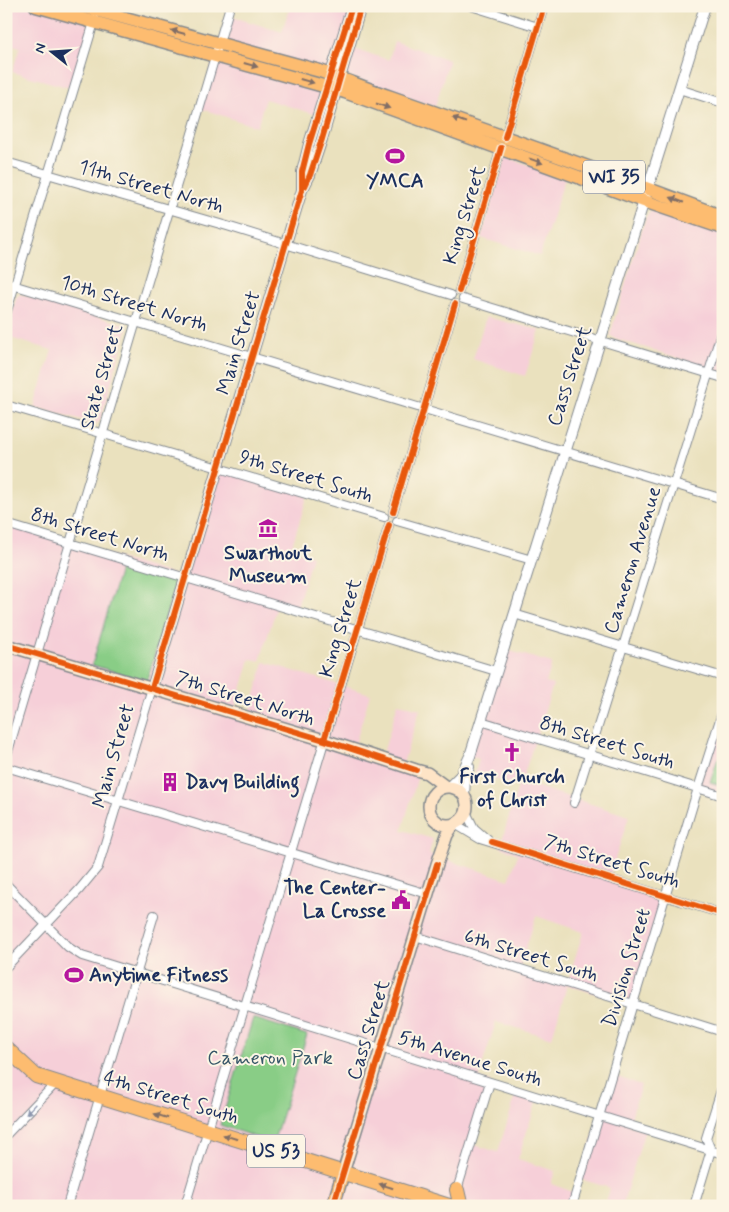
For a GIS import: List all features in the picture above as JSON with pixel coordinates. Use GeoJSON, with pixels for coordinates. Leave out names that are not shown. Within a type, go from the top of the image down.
{"type":"FeatureCollection","features":[{"type":"Feature","properties":{"kind":"highway","name":"4th Street South"},"geometry":{"type":"LineString","coordinates":[[6,1048],[36,1076],[449,1206]]}},
{"type":"Feature","properties":{"kind":"highway"},"geometry":{"type":"LineString","coordinates":[[457,1190],[460,1203],[463,1206]]}},
{"type":"Feature","properties":{"kind":"main road","name":"WI 35"},"geometry":{"type":"LineString","coordinates":[[36,6],[96,13]]}},
{"type":"Feature","properties":{"kind":"main road","name":"WI 35"},"geometry":{"type":"LineString","coordinates":[[81,6],[96,13],[334,82],[646,195],[723,228]]}},
{"type":"Feature","properties":{"kind":"main road","name":"WI 35"},"geometry":{"type":"LineString","coordinates":[[646,195],[723,217]]}},
{"type":"Feature","properties":{"kind":"main road","name":"7th Street North"},"geometry":{"type":"LineString","coordinates":[[6,645],[324,740],[416,770],[428,772],[448,787]]}},
{"type":"Feature","properties":{"kind":"main road"},"geometry":{"type":"LineString","coordinates":[[416,770],[430,785],[429,808],[431,815],[436,821],[445,825],[455,824],[462,820],[467,804],[464,796],[458,790],[448,787],[439,789],[431,796]]}},
{"type":"Feature","properties":{"kind":"main road","name":"Cass Street"},"geometry":{"type":"LineString","coordinates":[[436,821],[438,837],[437,864]]}},
{"type":"Feature","properties":{"kind":"main road","name":"Cass Street"},"geometry":{"type":"LineString","coordinates":[[333,1206],[437,864],[447,836],[455,824]]}},
{"type":"Feature","properties":{"kind":"street","name":"State Street"},"geometry":{"type":"LineString","coordinates":[[6,758],[230,6]]}},
{"type":"Feature","properties":{"kind":"street"},"geometry":{"type":"LineString","coordinates":[[334,82],[352,6]]}},
{"type":"Feature","properties":{"kind":"street"},"geometry":{"type":"LineString","coordinates":[[334,82],[361,6]]}},
{"type":"Feature","properties":{"kind":"street"},"geometry":{"type":"LineString","coordinates":[[471,6],[538,27]]}},
{"type":"Feature","properties":{"kind":"street","name":"King Street"},"geometry":{"type":"LineString","coordinates":[[459,291],[544,6]]}},
{"type":"Feature","properties":{"kind":"street","name":"Cass Street"},"geometry":{"type":"LineString","coordinates":[[464,796],[465,779],[470,756],[602,340],[705,6]]}},
{"type":"Feature","properties":{"kind":"street"},"geometry":{"type":"LineString","coordinates":[[6,314],[96,13]]}},
{"type":"Feature","properties":{"kind":"street","name":"Main Street"},"geometry":{"type":"LineString","coordinates":[[6,967],[79,890],[98,867],[302,190],[313,167],[334,82]]}},
{"type":"Feature","properties":{"kind":"street"},"geometry":{"type":"LineString","coordinates":[[679,89],[723,103]]}},
{"type":"Feature","properties":{"kind":"street","name":"11th Street North"},"geometry":{"type":"LineString","coordinates":[[6,162],[451,295]]}},
{"type":"Feature","properties":{"kind":"street","name":"10th Street North"},"geometry":{"type":"LineString","coordinates":[[6,283],[723,499]]}},
{"type":"Feature","properties":{"kind":"street"},"geometry":{"type":"LineString","coordinates":[[455,304],[452,301],[451,295],[453,292],[459,291],[464,299]]}},
{"type":"Feature","properties":{"kind":"street"},"geometry":{"type":"LineString","coordinates":[[464,299],[723,378]]}},
{"type":"Feature","properties":{"kind":"street"},"geometry":{"type":"LineString","coordinates":[[455,304],[459,304],[464,299]]}},
{"type":"Feature","properties":{"kind":"street"},"geometry":{"type":"LineString","coordinates":[[393,512],[455,304]]}},
{"type":"Feature","properties":{"kind":"street","name":"Cameron Avenue"},"geometry":{"type":"LineString","coordinates":[[574,803],[723,328]]}},
{"type":"Feature","properties":{"kind":"street","name":"9th Street South"},"geometry":{"type":"LineString","coordinates":[[6,404],[384,517]]}},
{"type":"Feature","properties":{"kind":"street"},"geometry":{"type":"LineString","coordinates":[[393,512],[388,512],[384,517],[384,521],[389,525],[395,524],[397,521]]}},
{"type":"Feature","properties":{"kind":"street"},"geometry":{"type":"LineString","coordinates":[[393,512],[397,516],[397,521]]}},
{"type":"Feature","properties":{"kind":"street"},"geometry":{"type":"LineString","coordinates":[[397,521],[532,560]]}},
{"type":"Feature","properties":{"kind":"street","name":"8th Street North"},"geometry":{"type":"LineString","coordinates":[[6,524],[185,578]]}},
{"type":"Feature","properties":{"kind":"street","name":"King Street"},"geometry":{"type":"LineString","coordinates":[[185,1206],[389,525]]}},
{"type":"Feature","properties":{"kind":"street"},"geometry":{"type":"LineString","coordinates":[[185,578],[496,671]]}},
{"type":"Feature","properties":{"kind":"street"},"geometry":{"type":"LineString","coordinates":[[514,614],[723,677]]}},
{"type":"Feature","properties":{"kind":"street","name":"Division Street"},"geometry":{"type":"LineString","coordinates":[[572,1206],[723,710]]}},
{"type":"Feature","properties":{"kind":"street","name":"8th Street South"},"geometry":{"type":"LineString","coordinates":[[481,721],[723,796]]}},
{"type":"Feature","properties":{"kind":"street","name":"Cass Street"},"geometry":{"type":"LineString","coordinates":[[448,787],[461,774],[470,756]]}},
{"type":"Feature","properties":{"kind":"street"},"geometry":{"type":"LineString","coordinates":[[6,767],[428,894]]}},
{"type":"Feature","properties":{"kind":"street","name":"7th Street South"},"geometry":{"type":"LineString","coordinates":[[466,812],[474,828],[492,842]]}},
{"type":"Feature","properties":{"kind":"street","name":"7th Street South"},"geometry":{"type":"LineString","coordinates":[[455,824],[474,837],[723,914]]}},
{"type":"Feature","properties":{"kind":"street","name":"5th Avenue South"},"geometry":{"type":"LineString","coordinates":[[6,884],[76,953],[723,1154]]}},
{"type":"Feature","properties":{"kind":"street"},"geometry":{"type":"LineString","coordinates":[[67,1206],[154,915]]}},
{"type":"Feature","properties":{"kind":"street","name":"6th Street South"},"geometry":{"type":"LineString","coordinates":[[415,936],[723,1032]]}},
{"type":"Feature","properties":{"kind":"street"},"geometry":{"type":"LineString","coordinates":[[457,1190],[490,1082]]}},
{"type":"Feature","properties":{"kind":"street"},"geometry":{"type":"LineString","coordinates":[[6,1134],[56,1083]]}},
{"type":"Feature","properties":{"kind":"street"},"geometry":{"type":"LineString","coordinates":[[694,1206],[711,1150],[706,1138],[723,1084]]}},
{"type":"Feature","properties":{"kind":"shaded area"},"geometry":{"type":"Polygon","coordinates":[[[6,6],[36,6],[94,21],[74,89],[12,72],[20,47],[6,43],[6,6]]]}},
{"type":"Feature","properties":{"kind":"shaded area"},"geometry":{"type":"Polygon","coordinates":[[[290,6],[341,6],[356,10],[345,46],[389,60],[394,41],[449,60],[435,107],[328,69],[314,114],[265,99],[257,127],[199,108],[227,15],[282,32],[290,6]]]}},
{"type":"Feature","properties":{"kind":"shaded area"},"geometry":{"type":"Polygon","coordinates":[[[506,157],[565,178],[540,256],[481,238],[506,157]]]}},
{"type":"Feature","properties":{"kind":"shaded area"},"geometry":{"type":"Polygon","coordinates":[[[653,210],[723,232],[723,372],[614,338],[610,335],[646,217],[653,210]]]}},
{"type":"Feature","properties":{"kind":"shaded area"},"geometry":{"type":"Polygon","coordinates":[[[20,294],[126,325],[127,329],[101,418],[97,424],[35,407],[52,350],[6,337],[16,298],[20,294]]]}},
{"type":"Feature","properties":{"kind":"shaded area"},"geometry":{"type":"Polygon","coordinates":[[[486,317],[540,330],[525,376],[473,359],[486,317]]]}},
{"type":"Feature","properties":{"kind":"shaded area"},"geometry":{"type":"Polygon","coordinates":[[[219,467],[308,494],[291,549],[312,556],[296,611],[277,606],[260,661],[250,659],[234,713],[249,717],[264,662],[370,694],[354,748],[382,757],[398,703],[420,709],[401,770],[418,776],[402,830],[433,839],[429,854],[509,880],[518,854],[500,847],[518,786],[475,773],[479,759],[470,756],[503,649],[552,663],[546,683],[553,685],[523,780],[525,783],[629,816],[609,878],[665,896],[633,1005],[567,985],[552,1038],[496,1022],[480,1072],[480,1079],[490,1082],[471,1144],[498,1152],[517,1091],[538,1097],[518,1159],[555,1171],[551,1184],[576,1193],[572,1206],[6,1206],[6,524],[185,578],[219,467]],[[536,916],[519,970],[567,984],[583,932],[536,916]]]}},
{"type":"Feature","properties":{"kind":"shaded area"},"geometry":{"type":"Polygon","coordinates":[[[723,710],[723,796],[698,788],[723,710]]]}},
{"type":"Feature","properties":{"kind":"shaded area"},"geometry":{"type":"Polygon","coordinates":[[[612,1075],[641,1085],[629,1125],[645,1130],[622,1206],[605,1206],[610,1188],[580,1179],[612,1075]]]}},
{"type":"Feature","properties":{"kind":"green space"},"geometry":{"type":"Polygon","coordinates":[[[121,566],[176,581],[147,681],[92,665],[121,566]]]}},
{"type":"Feature","properties":{"kind":"green space"},"geometry":{"type":"Polygon","coordinates":[[[718,758],[723,759],[723,786],[710,782],[718,758]]]}},
{"type":"Feature","properties":{"kind":"green space","name":"Cameron Park"},"geometry":{"type":"Polygon","coordinates":[[[253,1018],[307,1035],[273,1143],[220,1125],[253,1018]]]}},
{"type":"Feature","properties":{"kind":"cycle path"},"geometry":{"type":"LineString","coordinates":[[152,688],[302,190],[302,172],[309,144],[352,6]]}},
{"type":"Feature","properties":{"kind":"cycle path"},"geometry":{"type":"LineString","coordinates":[[305,186],[322,139],[361,6]]}},
{"type":"Feature","properties":{"kind":"cycle path"},"geometry":{"type":"LineString","coordinates":[[505,137],[544,6]]}},
{"type":"Feature","properties":{"kind":"cycle path"},"geometry":{"type":"LineString","coordinates":[[459,291],[501,148]]}},
{"type":"Feature","properties":{"kind":"cycle path"},"geometry":{"type":"LineString","coordinates":[[393,512],[455,304]]}},
{"type":"Feature","properties":{"kind":"cycle path"},"geometry":{"type":"LineString","coordinates":[[324,740],[389,525]]}},
{"type":"Feature","properties":{"kind":"cycle path"},"geometry":{"type":"LineString","coordinates":[[6,645],[324,740],[416,770]]}},
{"type":"Feature","properties":{"kind":"cycle path"},"geometry":{"type":"LineString","coordinates":[[492,842],[723,914]]}},
{"type":"Feature","properties":{"kind":"cycle path"},"geometry":{"type":"LineString","coordinates":[[333,1206],[437,864]]}},
{"type":"Feature","properties":{"kind":"place","name":"YMCA"},"geometry":{"type":"Point","coordinates":[395,156]}},
{"type":"Feature","properties":{"kind":"place","name":"Swarthout Museum"},"geometry":{"type":"Point","coordinates":[268,528]}},
{"type":"Feature","properties":{"kind":"place","name":"First Church of Christ"},"geometry":{"type":"Point","coordinates":[512,752]}},
{"type":"Feature","properties":{"kind":"place","name":"Davy Building"},"geometry":{"type":"Point","coordinates":[170,782]}},
{"type":"Feature","properties":{"kind":"place","name":"The Center- La Crosse"},"geometry":{"type":"Point","coordinates":[401,900]}},
{"type":"Feature","properties":{"kind":"place","name":"Anytime Fitness"},"geometry":{"type":"Point","coordinates":[74,975]}}]}
